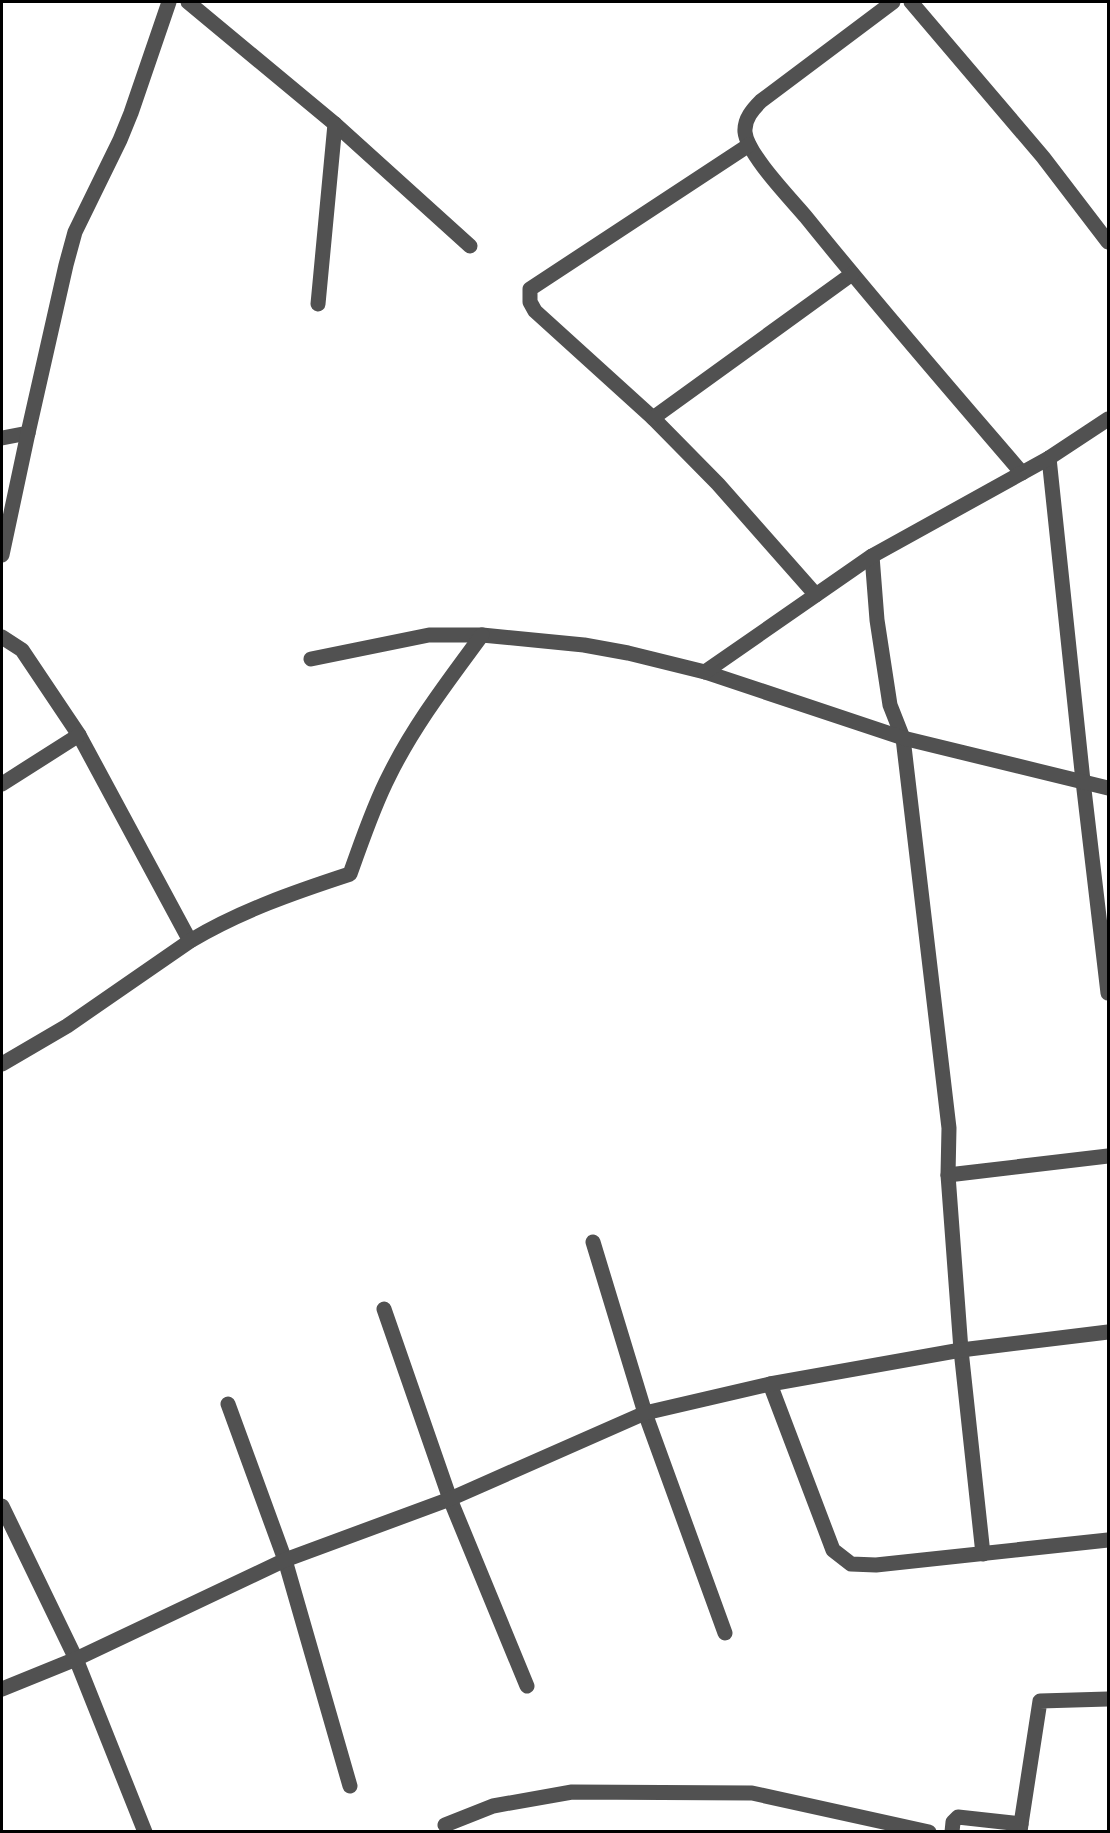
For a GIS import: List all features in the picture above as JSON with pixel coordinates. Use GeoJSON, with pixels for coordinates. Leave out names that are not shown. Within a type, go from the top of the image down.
{"type":"FeatureCollection","features":[{"type":"Feature","properties":{"kind":"street"},"geometry":{"type":"LineString","coordinates":[[2,555],[75,232],[120,140],[169,2]]}},
{"type":"Feature","properties":{"kind":"street"},"geometry":{"type":"LineString","coordinates":[[188,2],[335,124],[470,246]]}},
{"type":"Feature","properties":{"kind":"street"},"geometry":{"type":"LineString","coordinates":[[893,2],[761,101],[747,120],[745,131],[749,145],[766,169],[852,274],[1022,473]]}},
{"type":"Feature","properties":{"kind":"street"},"geometry":{"type":"LineString","coordinates":[[911,2],[1043,158],[1108,242]]}},
{"type":"Feature","properties":{"kind":"street"},"geometry":{"type":"LineString","coordinates":[[318,304],[335,124]]}},
{"type":"Feature","properties":{"kind":"street"},"geometry":{"type":"LineString","coordinates":[[749,145],[530,289],[532,308],[652,418],[718,484],[816,595]]}},
{"type":"Feature","properties":{"kind":"street"},"geometry":{"type":"LineString","coordinates":[[652,418],[852,274]]}},
{"type":"Feature","properties":{"kind":"street"},"geometry":{"type":"LineString","coordinates":[[705,672],[872,556],[1048,458],[1108,419]]}},
{"type":"Feature","properties":{"kind":"street"},"geometry":{"type":"LineString","coordinates":[[2,438],[28,433]]}},
{"type":"Feature","properties":{"kind":"street"},"geometry":{"type":"LineString","coordinates":[[1048,458],[1108,993]]}},
{"type":"Feature","properties":{"kind":"street"},"geometry":{"type":"LineString","coordinates":[[872,556],[877,620],[890,705],[903,738],[949,1128],[948,1175],[960,1350],[983,1554]]}},
{"type":"Feature","properties":{"kind":"street"},"geometry":{"type":"LineString","coordinates":[[310,659],[429,635],[482,635],[584,645],[705,672],[903,738],[1108,788]]}},
{"type":"Feature","properties":{"kind":"street"},"geometry":{"type":"LineString","coordinates":[[2,1064],[67,1026],[212,928],[251,910],[350,874],[375,806],[406,744],[482,635]]}},
{"type":"Feature","properties":{"kind":"street"},"geometry":{"type":"LineString","coordinates":[[2,637],[22,650],[79,735],[190,941]]}},
{"type":"Feature","properties":{"kind":"street"},"geometry":{"type":"LineString","coordinates":[[2,784],[79,735]]}},
{"type":"Feature","properties":{"kind":"street"},"geometry":{"type":"LineString","coordinates":[[948,1175],[1108,1156]]}},
{"type":"Feature","properties":{"kind":"street"},"geometry":{"type":"LineString","coordinates":[[593,1242],[645,1413],[725,1633]]}},
{"type":"Feature","properties":{"kind":"street"},"geometry":{"type":"LineString","coordinates":[[384,1310],[450,1499],[527,1686]]}},
{"type":"Feature","properties":{"kind":"street"},"geometry":{"type":"LineString","coordinates":[[2,1689],[76,1659],[285,1560],[450,1499],[645,1413],[770,1384],[960,1350],[1108,1332]]}},
{"type":"Feature","properties":{"kind":"street"},"geometry":{"type":"LineString","coordinates":[[770,1384],[832,1550],[851,1564],[861,1566],[1108,1540]]}},
{"type":"Feature","properties":{"kind":"street"},"geometry":{"type":"LineString","coordinates":[[228,1404],[285,1560],[350,1786]]}},
{"type":"Feature","properties":{"kind":"street"},"geometry":{"type":"LineString","coordinates":[[2,1506],[76,1659],[145,1832]]}},
{"type":"Feature","properties":{"kind":"street"},"geometry":{"type":"LineString","coordinates":[[952,1832],[953,1822],[958,1817],[1020,1828],[1040,1701],[1108,1699]]}},
{"type":"Feature","properties":{"kind":"street"},"geometry":{"type":"LineString","coordinates":[[445,1825],[493,1806],[572,1792],[752,1793],[929,1832]]}}]}
